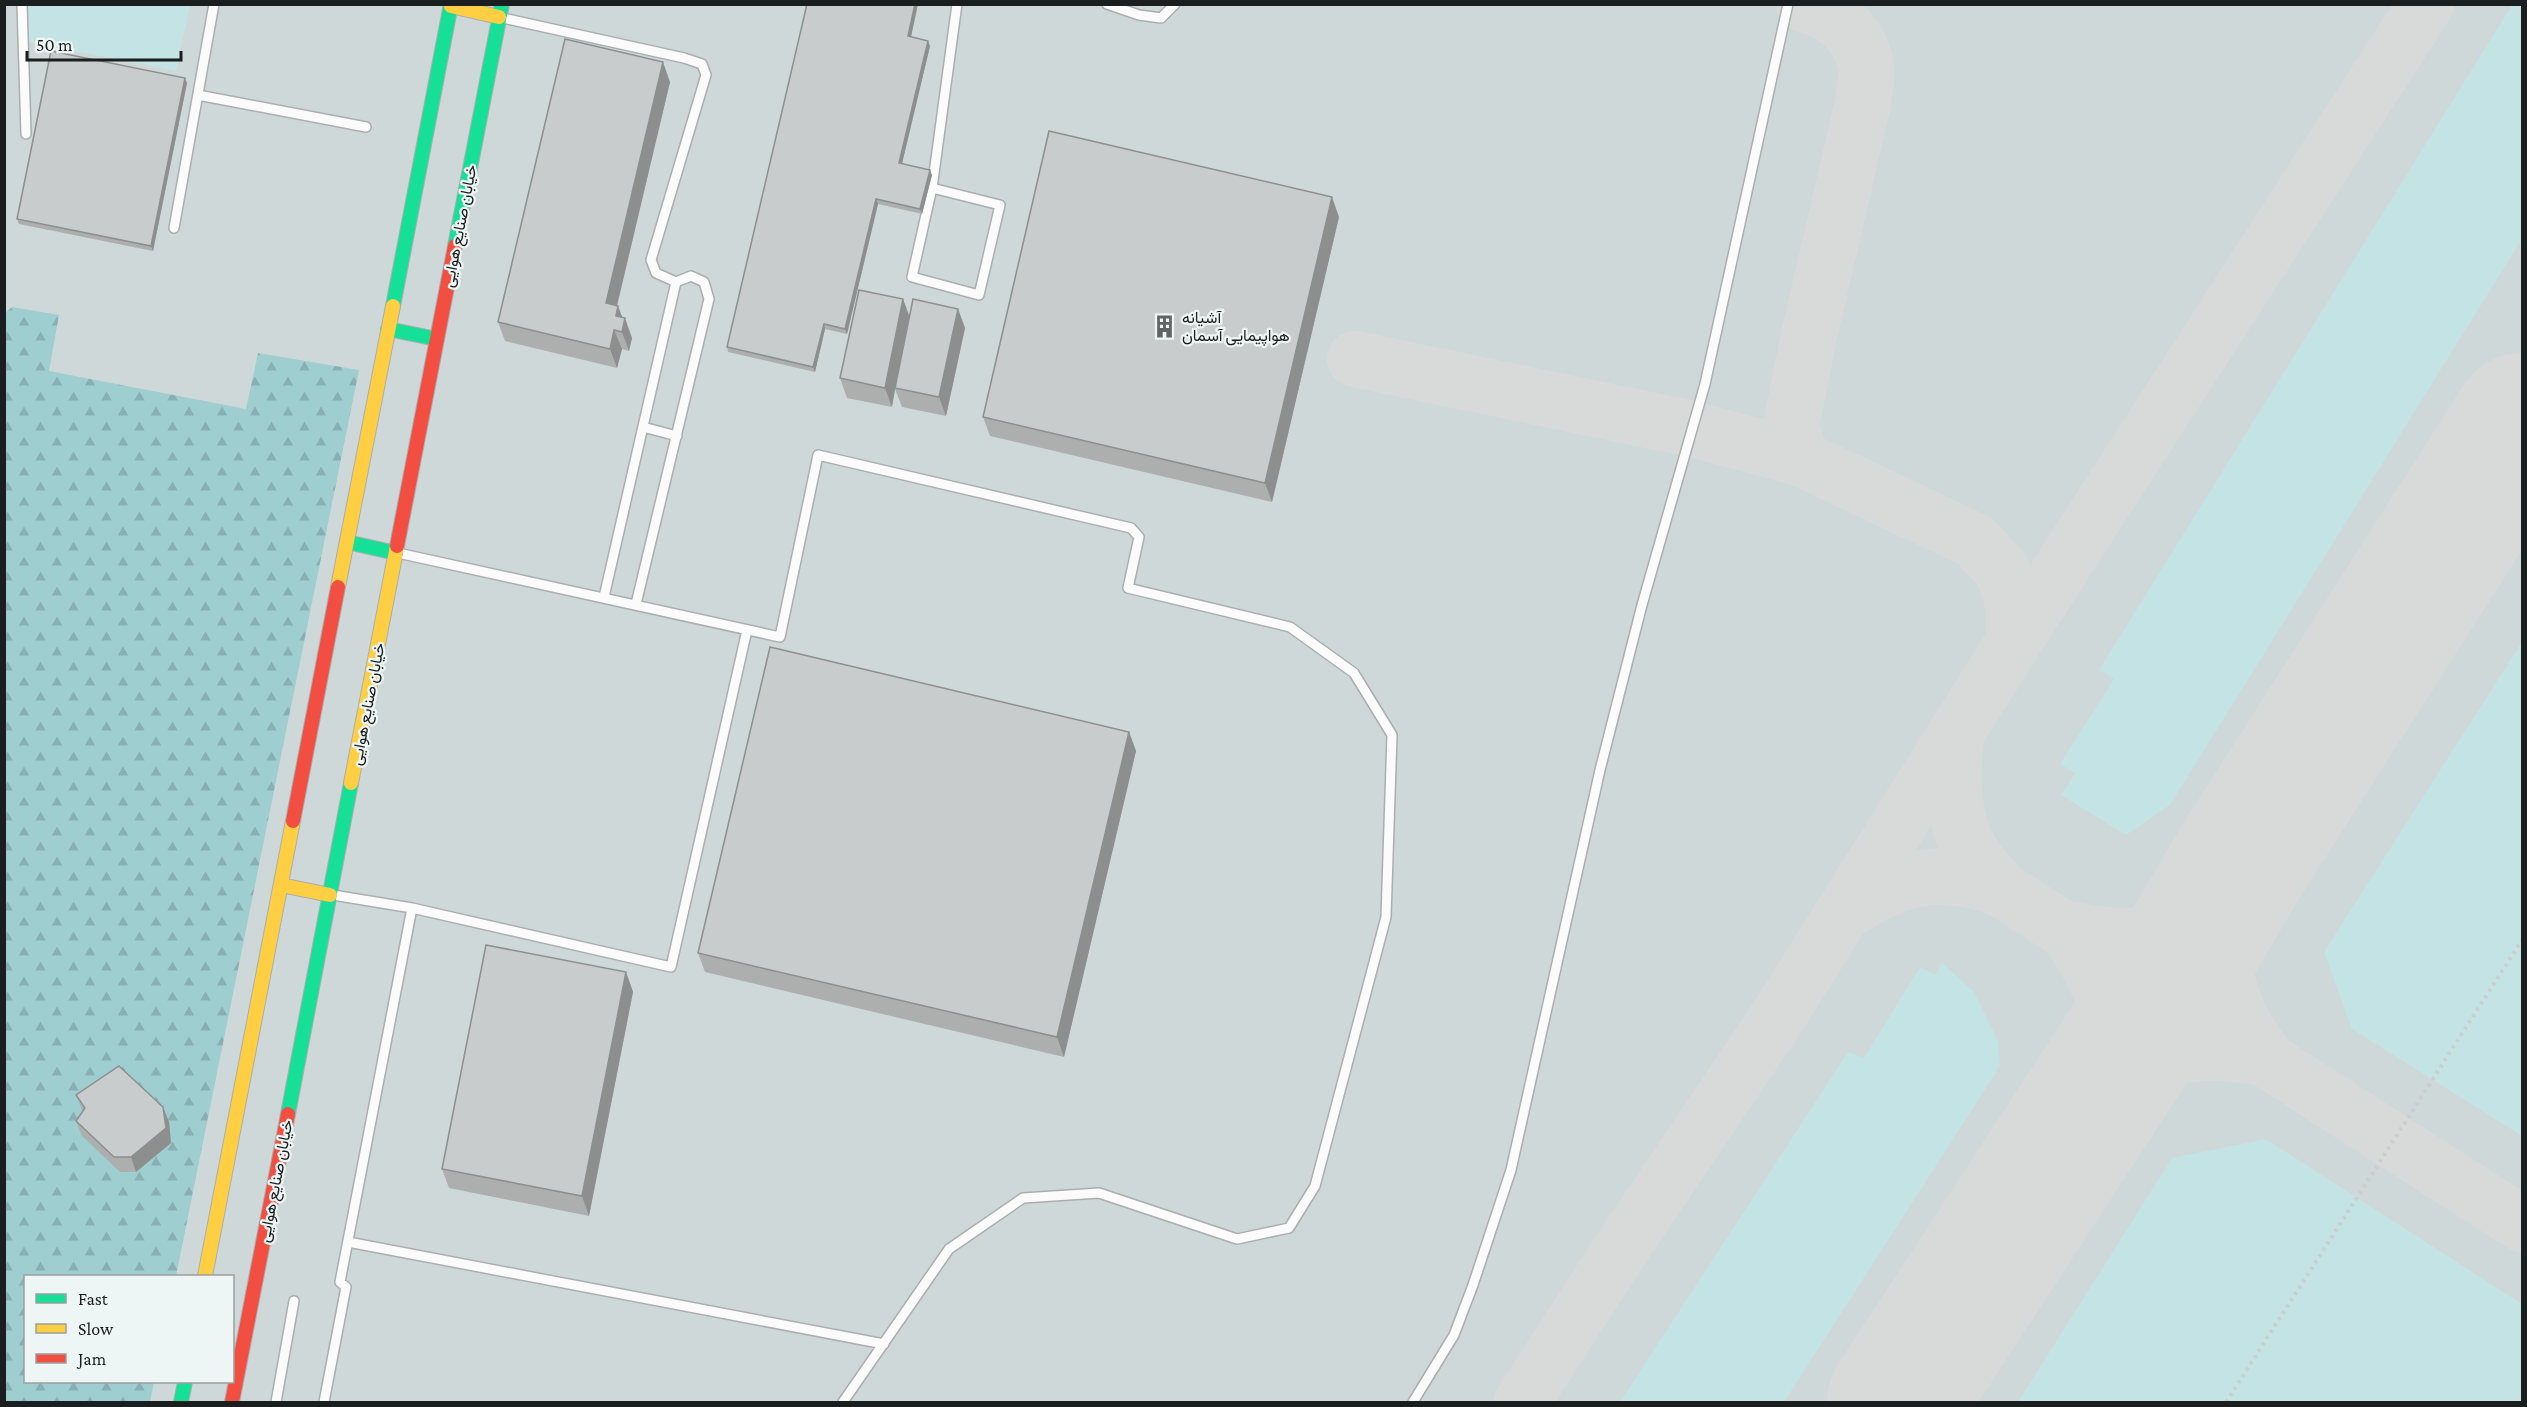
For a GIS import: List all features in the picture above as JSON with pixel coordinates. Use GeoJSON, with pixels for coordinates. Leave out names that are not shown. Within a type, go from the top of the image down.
{"type":"FeatureCollection","features":[{"type":"Feature","properties":{"kind":"street"},"geometry":{"type":"LineString","coordinates":[[210,1274],[280,885],[451,5],[500,11]]}},
{"type":"Feature","properties":{"kind":"street","name":"خیابان صنایع هوایی"},"geometry":{"type":"LineString","coordinates":[[232,1402],[500,11]]}},
{"type":"Feature","properties":{"kind":"street"},"geometry":{"type":"LineString","coordinates":[[388,329],[437,339]]}},
{"type":"Feature","properties":{"kind":"street"},"geometry":{"type":"LineString","coordinates":[[347,542],[396,553]]}},
{"type":"Feature","properties":{"kind":"street"},"geometry":{"type":"LineString","coordinates":[[280,885],[330,895]]}},
{"type":"Feature","properties":{"kind":"street"},"geometry":{"type":"LineString","coordinates":[[242,1281],[257,1275]]}},
{"type":"Feature","properties":{"kind":"street"},"geometry":{"type":"LineString","coordinates":[[181,1402],[185,1383]]}},
{"type":"Feature","properties":{"kind":"lane"},"geometry":{"type":"LineString","coordinates":[[22,4],[26,134]]}},
{"type":"Feature","properties":{"kind":"lane"},"geometry":{"type":"LineString","coordinates":[[174,228],[214,4]]}},
{"type":"Feature","properties":{"kind":"lane"},"geometry":{"type":"LineString","coordinates":[[932,188],[1000,205],[980,295],[912,276],[932,188],[957,4]]}},
{"type":"Feature","properties":{"kind":"lane"},"geometry":{"type":"LineString","coordinates":[[1107,4],[1139,15],[1161,18],[1175,4]]}},
{"type":"Feature","properties":{"kind":"lane"},"geometry":{"type":"LineString","coordinates":[[1413,1402],[1454,1335],[1511,1170],[1600,770],[1645,594],[1705,384],[1788,4]]}},
{"type":"Feature","properties":{"kind":"lane"},"geometry":{"type":"LineString","coordinates":[[500,11],[684,58],[702,64],[706,75],[651,260],[656,273],[676,282],[691,276],[704,282],[710,299],[636,604]]}},
{"type":"Feature","properties":{"kind":"lane"},"geometry":{"type":"LineString","coordinates":[[198,95],[366,127]]}},
{"type":"Feature","properties":{"kind":"lane"},"geometry":{"type":"LineString","coordinates":[[603,597],[676,282]]}},
{"type":"Feature","properties":{"kind":"lane"},"geometry":{"type":"LineString","coordinates":[[643,427],[676,436]]}},
{"type":"Feature","properties":{"kind":"lane"},"geometry":{"type":"LineString","coordinates":[[396,553],[780,637],[818,455],[1131,528],[1139,537],[1128,588],[1290,627],[1354,673],[1392,735],[1386,917],[1315,1186],[1289,1228],[1237,1239],[1099,1194],[1023,1198],[949,1249],[843,1402]]}},
{"type":"Feature","properties":{"kind":"lane"},"geometry":{"type":"LineString","coordinates":[[330,895],[412,908],[671,967],[747,630]]}},
{"type":"Feature","properties":{"kind":"lane"},"geometry":{"type":"LineString","coordinates":[[324,1402],[346,1287],[340,1282],[412,908]]}},
{"type":"Feature","properties":{"kind":"lane"},"geometry":{"type":"LineString","coordinates":[[348,1242],[884,1344]]}},
{"type":"Feature","properties":{"kind":"lane"},"geometry":{"type":"LineString","coordinates":[[276,1402],[294,1301]]}},
{"type":"Feature","properties":{"kind":"path"},"geometry":{"type":"LineString","coordinates":[[2226,1402],[2523,940]]}},
{"type":"Feature","properties":{"kind":"shaded area"},"geometry":{"type":"Polygon","coordinates":[[[5,5],[2522,5],[2522,1402],[5,1402],[5,5]]]}},
{"type":"Feature","properties":{"kind":"shaded area"},"geometry":{"type":"Polygon","coordinates":[[[28,5],[190,5],[176,71],[29,42],[28,5]]]}},
{"type":"Feature","properties":{"kind":"shaded area"},"geometry":{"type":"Polygon","coordinates":[[[2512,5],[2522,5],[2522,239],[2170,805],[2126,835],[2061,795],[2075,773],[2060,764],[2114,679],[2099,670],[2512,5]]]}},
{"type":"Feature","properties":{"kind":"shaded area"},"geometry":{"type":"Polygon","coordinates":[[[2522,642],[2522,1136],[2352,1029],[2324,952],[2522,642]]]}},
{"type":"Feature","properties":{"kind":"shaded area"},"geometry":{"type":"Polygon","coordinates":[[[1942,963],[1974,992],[1998,1041],[2000,1066],[1784,1402],[1620,1402],[1848,1052],[1864,1058],[1920,967],[1935,975],[1942,963]]]}},
{"type":"Feature","properties":{"kind":"shaded area"},"geometry":{"type":"Polygon","coordinates":[[[2266,1139],[2522,1304],[2522,1402],[2018,1402],[2172,1158],[2266,1139]]]}},
{"type":"Feature","properties":{"kind":"green space"},"geometry":{"type":"Polygon","coordinates":[[[12,307],[59,315],[49,371],[246,409],[258,353],[359,370],[176,1275],[24,1275],[24,1383],[154,1383],[150,1402],[5,1402],[4,314],[12,307]]]}},
{"type":"Feature","properties":{"kind":"building"},"geometry":{"type":"Polygon","coordinates":[[[807,4],[915,4],[908,36],[928,41],[899,163],[930,170],[920,209],[876,199],[845,329],[824,324],[813,367],[727,347],[807,4]]]}},
{"type":"Feature","properties":{"kind":"building"},"geometry":{"type":"Polygon","coordinates":[[[565,39],[663,62],[606,303],[618,306],[616,316],[625,318],[622,332],[614,330],[610,349],[498,322],[565,39]]]}},
{"type":"Feature","properties":{"kind":"building"},"geometry":{"type":"Polygon","coordinates":[[[51,51],[185,78],[151,246],[17,219],[51,51]]]}},
{"type":"Feature","properties":{"kind":"building","name":"آشیانه هواپیمایی آسمان"},"geometry":{"type":"Polygon","coordinates":[[[1049,131],[1332,197],[1265,483],[983,417],[1049,131]]]}},
{"type":"Feature","properties":{"kind":"building"},"geometry":{"type":"Polygon","coordinates":[[[859,290],[903,299],[885,388],[840,378],[859,290]]]}},
{"type":"Feature","properties":{"kind":"building"},"geometry":{"type":"Polygon","coordinates":[[[913,299],[958,309],[939,397],[895,388],[913,299]]]}},
{"type":"Feature","properties":{"kind":"building"},"geometry":{"type":"Polygon","coordinates":[[[770,647],[1129,732],[1057,1037],[698,953],[770,647]]]}},
{"type":"Feature","properties":{"kind":"building"},"geometry":{"type":"Polygon","coordinates":[[[486,945],[626,972],[582,1196],[442,1169],[486,945]]]}},
{"type":"Feature","properties":{"kind":"building"},"geometry":{"type":"Polygon","coordinates":[[[119,1066],[163,1107],[166,1128],[131,1157],[114,1157],[76,1121],[85,1108],[76,1095],[119,1066]]]}},
{"type":"Feature","properties":{"kind":"taxiway"},"geometry":{"type":"LineString","coordinates":[[1804,4],[1836,19],[1852,34],[1863,54],[1867,75],[1863,103],[1810,331],[1791,426],[1800,458],[1975,541],[2002,570],[2009,588],[2014,609],[2013,643]]}},
{"type":"Feature","properties":{"kind":"taxiway"},"geometry":{"type":"LineString","coordinates":[[1522,1402],[1619,1252],[1779,1015],[2013,643],[2426,4]]}},
{"type":"Feature","properties":{"kind":"taxiway"},"geometry":{"type":"LineString","coordinates":[[1355,359],[1692,429],[1800,458]]}},
{"type":"Feature","properties":{"kind":"taxiway"},"geometry":{"type":"LineString","coordinates":[[1956,736],[1954,793],[1959,822],[1972,854],[2001,889]]}},
{"type":"Feature","properties":{"kind":"taxiway"},"geometry":{"type":"LineString","coordinates":[[2243,858],[2230,913],[2225,959],[2234,1004],[2246,1028],[2264,1054]]}},
{"type":"Feature","properties":{"kind":"taxiway"},"geometry":{"type":"LineString","coordinates":[[1843,914],[1882,891],[1900,883],[1919,879],[1958,878],[2001,889],[2522,1224]]}},
{"type":"Feature","properties":{"kind":"taxiway"},"geometry":{"type":"LineString","coordinates":[[2067,930],[2114,936],[2142,935],[2179,923],[2215,904]]}},
{"type":"Feature","properties":{"kind":"taxiway"},"geometry":{"type":"LineString","coordinates":[[2068,934],[2092,972],[2105,1003],[2109,1039],[2103,1083]]}},
{"type":"Feature","properties":{"kind":"taxiway"},"geometry":{"type":"LineString","coordinates":[[2086,1107],[2130,1077],[2169,1059],[2210,1053],[2264,1058]]}},
{"type":"Feature","properties":{"kind":"runway"},"geometry":{"type":"LineString","coordinates":[[1896,1402],[2163,993],[2243,858],[2522,422]]}},
{"type":"Feature","properties":{"kind":"traffic: fast"},"geometry":{"type":"LineString","coordinates":[[393,306],[451,4]]}},
{"type":"Feature","properties":{"kind":"traffic: fast"},"geometry":{"type":"LineString","coordinates":[[455,246],[502,4]]}},
{"type":"Feature","properties":{"kind":"traffic: fast"},"geometry":{"type":"LineString","coordinates":[[388,329],[437,339]]}},
{"type":"Feature","properties":{"kind":"traffic: fast"},"geometry":{"type":"LineString","coordinates":[[347,542],[396,553]]}},
{"type":"Feature","properties":{"kind":"traffic: fast"},"geometry":{"type":"LineString","coordinates":[[288,1114],[351,783]]}},
{"type":"Feature","properties":{"kind":"traffic: fast"},"geometry":{"type":"LineString","coordinates":[[181,1402],[185,1383]]}},
{"type":"Feature","properties":{"kind":"traffic: slow"},"geometry":{"type":"LineString","coordinates":[[451,6],[499,17]]}},
{"type":"Feature","properties":{"kind":"traffic: slow"},"geometry":{"type":"LineString","coordinates":[[338,587],[393,306]]}},
{"type":"Feature","properties":{"kind":"traffic: slow"},"geometry":{"type":"LineString","coordinates":[[351,783],[397,546]]}},
{"type":"Feature","properties":{"kind":"traffic: slow"},"geometry":{"type":"LineString","coordinates":[[205,1275],[293,821]]}},
{"type":"Feature","properties":{"kind":"traffic: slow"},"geometry":{"type":"LineString","coordinates":[[281,885],[330,895]]}},
{"type":"Feature","properties":{"kind":"traffic: jam"},"geometry":{"type":"LineString","coordinates":[[397,546],[455,246]]}},
{"type":"Feature","properties":{"kind":"traffic: jam"},"geometry":{"type":"LineString","coordinates":[[293,821],[338,587]]}},
{"type":"Feature","properties":{"kind":"traffic: jam"},"geometry":{"type":"LineString","coordinates":[[232,1402],[288,1114]]}},
{"type":"Feature","properties":{"kind":"place","name":"آشیانه هواپیمایی آسمان"},"geometry":{"type":"Point","coordinates":[1164,326]}}]}
